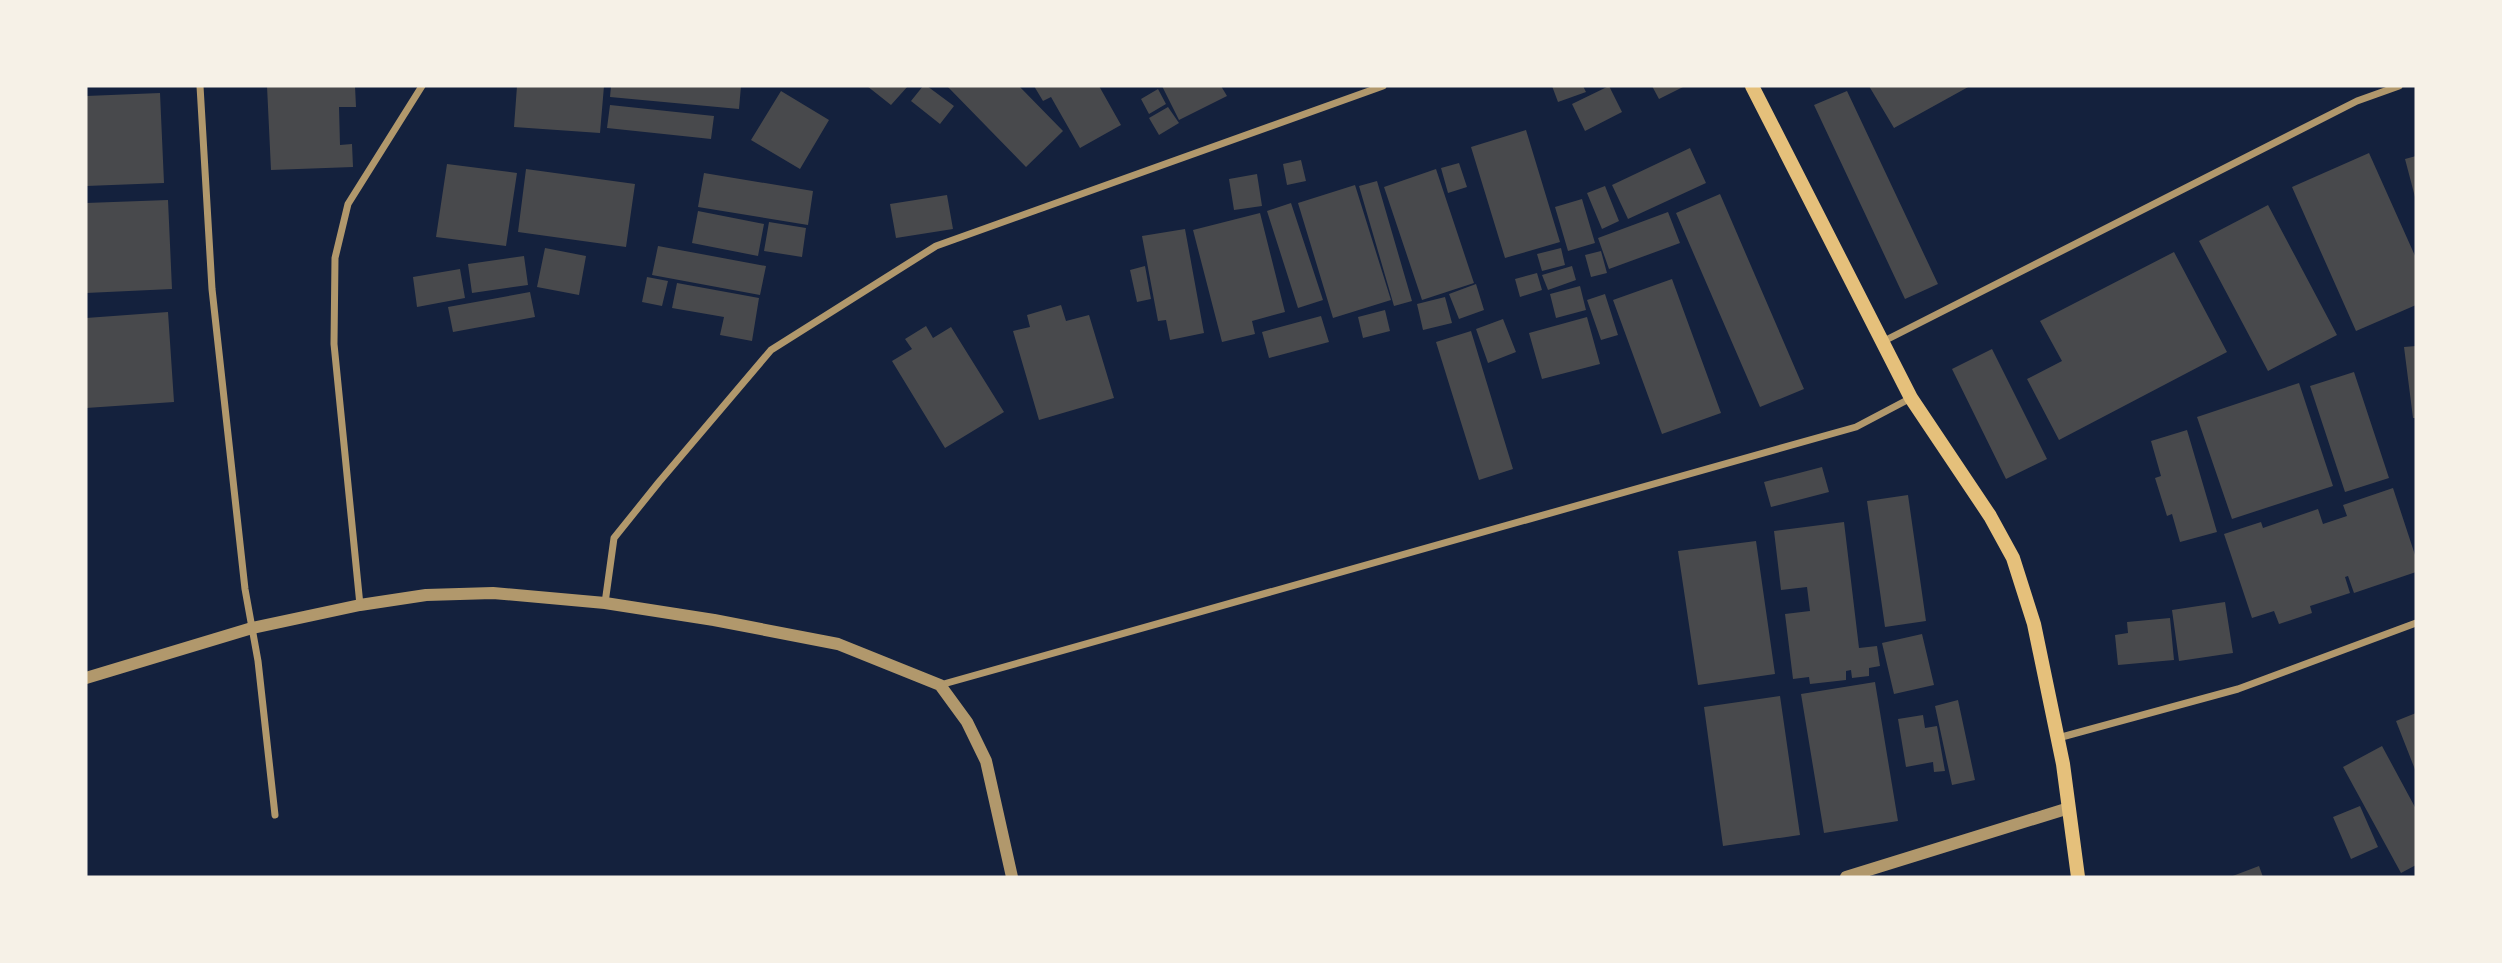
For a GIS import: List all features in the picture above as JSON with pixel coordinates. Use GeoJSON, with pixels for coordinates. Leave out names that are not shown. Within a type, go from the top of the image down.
{"type":"FeatureCollection","features":[{"type":"Feature","properties":{"kind":"main road"},"geometry":{"type":"LineString","coordinates":[[1752,86],[1911,398],[1990,516],[2013,558],[2034,624],[2058,738],[2078,877]]}},
{"type":"Feature","properties":{"kind":"street"},"geometry":{"type":"LineString","coordinates":[[200,86],[212,289],[245,589],[258,661],[275,815]]}},
{"type":"Feature","properties":{"kind":"street"},"geometry":{"type":"LineString","coordinates":[[360,606],[334,344],[335,258],[348,204],[422,86]]}},
{"type":"Feature","properties":{"kind":"street"},"geometry":{"type":"LineString","coordinates":[[606,603],[614,538],[771,350],[936,246],[1383,86]]}},
{"type":"Feature","properties":{"kind":"street"},"geometry":{"type":"LineString","coordinates":[[1884,341],[2357,101],[2399,86]]}},
{"type":"Feature","properties":{"kind":"street"},"geometry":{"type":"LineString","coordinates":[[940,685],[1856,427],[1911,398]]}},
{"type":"Feature","properties":{"kind":"street"},"geometry":{"type":"LineString","coordinates":[[86,678],[252,628],[426,595],[492,593],[606,603],[838,644],[940,685],[967,722],[986,761],[1012,877]]}},
{"type":"Feature","properties":{"kind":"street"},"geometry":{"type":"LineString","coordinates":[[2058,738],[2238,689],[2416,624]]}},
{"type":"Feature","properties":{"kind":"street"},"geometry":{"type":"LineString","coordinates":[[1846,877],[2069,808]]}},
{"type":"Feature","properties":{"kind":"building"},"geometry":{"type":"Polygon","coordinates":[[[267,86],[355,86],[356,107],[339,107],[340,145],[352,144],[353,167],[271,170],[267,86]]]}},
{"type":"Feature","properties":{"kind":"building"},"geometry":{"type":"Polygon","coordinates":[[[517,86],[604,86],[600,133],[514,127],[517,86]]]}},
{"type":"Feature","properties":{"kind":"building"},"geometry":{"type":"Polygon","coordinates":[[[611,86],[741,86],[739,109],[610,97],[611,86]]]}},
{"type":"Feature","properties":{"kind":"building"},"geometry":{"type":"Polygon","coordinates":[[[867,86],[908,86],[891,105],[867,86]]]}},
{"type":"Feature","properties":{"kind":"building"},"geometry":{"type":"Polygon","coordinates":[[[923,86],[927,86],[954,106],[940,124],[911,101],[923,86]]]}},
{"type":"Feature","properties":{"kind":"building"},"geometry":{"type":"Polygon","coordinates":[[[947,86],[1019,86],[1063,131],[1026,167],[947,86]]]}},
{"type":"Feature","properties":{"kind":"building"},"geometry":{"type":"Polygon","coordinates":[[[1034,86],[1099,86],[1121,125],[1080,148],[1051,97],[1043,101],[1034,86]]]}},
{"type":"Feature","properties":{"kind":"building"},"geometry":{"type":"Polygon","coordinates":[[[1162,86],[1221,86],[1227,96],[1179,120],[1162,86]]]}},
{"type":"Feature","properties":{"kind":"building"},"geometry":{"type":"Polygon","coordinates":[[[1552,86],[1583,86],[1586,92],[1558,102],[1552,86]]]}},
{"type":"Feature","properties":{"kind":"building"},"geometry":{"type":"Polygon","coordinates":[[[1609,86],[1622,112],[1585,131],[1572,104],[1609,86]]]}},
{"type":"Feature","properties":{"kind":"building"},"geometry":{"type":"Polygon","coordinates":[[[1652,86],[1685,86],[1659,99],[1652,86]]]}},
{"type":"Feature","properties":{"kind":"building"},"geometry":{"type":"Polygon","coordinates":[[[1869,86],[1970,86],[1894,128],[1869,86]]]}},
{"type":"Feature","properties":{"kind":"building"},"geometry":{"type":"Polygon","coordinates":[[[1158,89],[1166,104],[1149,114],[1141,99],[1158,89]]]}},
{"type":"Feature","properties":{"kind":"building"},"geometry":{"type":"Polygon","coordinates":[[[781,91],[829,120],[800,169],[751,140],[781,91]]]}},
{"type":"Feature","properties":{"kind":"building"},"geometry":{"type":"Polygon","coordinates":[[[1847,91],[1938,284],[1905,299],[1814,105],[1847,91]]]}},
{"type":"Feature","properties":{"kind":"building"},"geometry":{"type":"Polygon","coordinates":[[[160,93],[164,183],[86,186],[86,96],[160,93]]]}},
{"type":"Feature","properties":{"kind":"building"},"geometry":{"type":"Polygon","coordinates":[[[610,105],[714,116],[711,139],[607,128],[610,105]]]}},
{"type":"Feature","properties":{"kind":"building"},"geometry":{"type":"Polygon","coordinates":[[[1168,107],[1179,123],[1159,135],[1149,118],[1168,107]]]}},
{"type":"Feature","properties":{"kind":"building"},"geometry":{"type":"Polygon","coordinates":[[[1526,130],[1560,242],[1505,258],[1471,147],[1526,130]]]}},
{"type":"Feature","properties":{"kind":"building"},"geometry":{"type":"Polygon","coordinates":[[[1690,148],[1706,183],[1628,219],[1612,185],[1690,148]]]}},
{"type":"Feature","properties":{"kind":"building"},"geometry":{"type":"Polygon","coordinates":[[[2369,153],[2416,258],[2416,305],[2356,331],[2292,187],[2369,153]]]}},
{"type":"Feature","properties":{"kind":"building"},"geometry":{"type":"Polygon","coordinates":[[[2416,156],[2416,197],[2415,197],[2405,159],[2416,156]]]}},
{"type":"Feature","properties":{"kind":"building"},"geometry":{"type":"Polygon","coordinates":[[[1301,160],[1306,181],[1287,185],[1283,164],[1301,160]]]}},
{"type":"Feature","properties":{"kind":"building"},"geometry":{"type":"Polygon","coordinates":[[[1459,163],[1467,187],[1448,193],[1441,168],[1459,163]]]}},
{"type":"Feature","properties":{"kind":"building"},"geometry":{"type":"Polygon","coordinates":[[[447,164],[517,173],[506,246],[436,237],[447,164]]]}},
{"type":"Feature","properties":{"kind":"building"},"geometry":{"type":"Polygon","coordinates":[[[526,169],[635,184],[626,247],[518,232],[526,169]]]}},
{"type":"Feature","properties":{"kind":"building"},"geometry":{"type":"Polygon","coordinates":[[[1436,169],[1474,283],[1422,300],[1384,187],[1436,169]]]}},
{"type":"Feature","properties":{"kind":"building"},"geometry":{"type":"Polygon","coordinates":[[[704,173],[813,191],[808,225],[698,207],[704,173]]]}},
{"type":"Feature","properties":{"kind":"building"},"geometry":{"type":"Polygon","coordinates":[[[1257,174],[1262,206],[1234,210],[1229,179],[1257,174]]]}},
{"type":"Feature","properties":{"kind":"building"},"geometry":{"type":"Polygon","coordinates":[[[1377,181],[1412,301],[1394,306],[1359,186],[1377,181]]]}},
{"type":"Feature","properties":{"kind":"building"},"geometry":{"type":"Polygon","coordinates":[[[1355,185],[1391,300],[1333,318],[1298,203],[1355,185]]]}},
{"type":"Feature","properties":{"kind":"building"},"geometry":{"type":"Polygon","coordinates":[[[1605,186],[1619,221],[1602,229],[1587,193],[1605,186]]]}},
{"type":"Feature","properties":{"kind":"building"},"geometry":{"type":"Polygon","coordinates":[[[1720,194],[1804,389],[1760,407],[1676,213],[1720,194]]]}},
{"type":"Feature","properties":{"kind":"building"},"geometry":{"type":"Polygon","coordinates":[[[947,195],[953,229],[896,238],[890,204],[947,195]]]}},
{"type":"Feature","properties":{"kind":"building"},"geometry":{"type":"Polygon","coordinates":[[[1582,199],[1595,243],[1568,251],[1555,207],[1582,199]]]}},
{"type":"Feature","properties":{"kind":"building"},"geometry":{"type":"Polygon","coordinates":[[[168,200],[172,289],[86,293],[86,203],[168,200]]]}},
{"type":"Feature","properties":{"kind":"building"},"geometry":{"type":"Polygon","coordinates":[[[1291,203],[1323,300],[1298,308],[1267,211],[1291,203]]]}},
{"type":"Feature","properties":{"kind":"building"},"geometry":{"type":"Polygon","coordinates":[[[2268,205],[2337,335],[2268,371],[2199,241],[2268,205]]]}},
{"type":"Feature","properties":{"kind":"building"},"geometry":{"type":"Polygon","coordinates":[[[698,211],[764,224],[758,256],[692,243],[698,211]]]}},
{"type":"Feature","properties":{"kind":"building"},"geometry":{"type":"Polygon","coordinates":[[[1668,212],[1680,243],[1609,269],[1598,238],[1668,212]]]}},
{"type":"Feature","properties":{"kind":"building"},"geometry":{"type":"Polygon","coordinates":[[[1260,213],[1285,312],[1252,321],[1255,334],[1222,342],[1193,230],[1260,213]]]}},
{"type":"Feature","properties":{"kind":"building"},"geometry":{"type":"Polygon","coordinates":[[[769,222],[806,228],[802,257],[764,251],[769,222]]]}},
{"type":"Feature","properties":{"kind":"building"},"geometry":{"type":"Polygon","coordinates":[[[1185,229],[1204,333],[1170,340],[1166,320],[1158,321],[1142,236],[1185,229]]]}},
{"type":"Feature","properties":{"kind":"building"},"geometry":{"type":"Polygon","coordinates":[[[658,246],[766,266],[760,295],[652,275],[658,246]]]}},
{"type":"Feature","properties":{"kind":"building"},"geometry":{"type":"Polygon","coordinates":[[[545,248],[586,256],[579,295],[537,287],[545,248]]]}},
{"type":"Feature","properties":{"kind":"building"},"geometry":{"type":"Polygon","coordinates":[[[1561,248],[1565,265],[1542,271],[1537,254],[1561,248]]]}},
{"type":"Feature","properties":{"kind":"building"},"geometry":{"type":"Polygon","coordinates":[[[1601,251],[1607,273],[1591,277],[1585,255],[1601,251]]]}},
{"type":"Feature","properties":{"kind":"building"},"geometry":{"type":"Polygon","coordinates":[[[2174,252],[2227,352],[2059,440],[2027,379],[2062,361],[2040,321],[2174,252]]]}},
{"type":"Feature","properties":{"kind":"building"},"geometry":{"type":"Polygon","coordinates":[[[524,256],[528,285],[472,293],[468,264],[524,256]]]}},
{"type":"Feature","properties":{"kind":"building"},"geometry":{"type":"Polygon","coordinates":[[[1145,266],[1151,299],[1137,302],[1130,270],[1145,266]]]}},
{"type":"Feature","properties":{"kind":"building"},"geometry":{"type":"Polygon","coordinates":[[[1572,266],[1576,280],[1548,290],[1542,275],[1572,266]]]}},
{"type":"Feature","properties":{"kind":"building"},"geometry":{"type":"Polygon","coordinates":[[[460,269],[465,298],[417,307],[413,277],[460,269]]]}},
{"type":"Feature","properties":{"kind":"building"},"geometry":{"type":"Polygon","coordinates":[[[1537,273],[1542,290],[1520,297],[1515,279],[1537,273]]]}},
{"type":"Feature","properties":{"kind":"building"},"geometry":{"type":"Polygon","coordinates":[[[647,277],[668,281],[662,306],[642,302],[647,277]]]}},
{"type":"Feature","properties":{"kind":"building"},"geometry":{"type":"Polygon","coordinates":[[[1672,279],[1721,413],[1662,434],[1613,300],[1672,279]]]}},
{"type":"Feature","properties":{"kind":"building"},"geometry":{"type":"Polygon","coordinates":[[[677,283],[759,298],[752,341],[720,335],[724,317],[672,308],[677,283]]]}},
{"type":"Feature","properties":{"kind":"building"},"geometry":{"type":"Polygon","coordinates":[[[1476,284],[1484,310],[1459,319],[1449,294],[1476,284]]]}},
{"type":"Feature","properties":{"kind":"building"},"geometry":{"type":"Polygon","coordinates":[[[1580,286],[1586,310],[1556,318],[1550,294],[1580,286]]]}},
{"type":"Feature","properties":{"kind":"building"},"geometry":{"type":"Polygon","coordinates":[[[530,292],[535,317],[453,332],[448,307],[530,292]]]}},
{"type":"Feature","properties":{"kind":"building"},"geometry":{"type":"Polygon","coordinates":[[[1605,294],[1618,335],[1601,340],[1587,300],[1605,294]]]}},
{"type":"Feature","properties":{"kind":"building"},"geometry":{"type":"Polygon","coordinates":[[[1445,297],[1452,323],[1423,330],[1417,304],[1445,297]]]}},
{"type":"Feature","properties":{"kind":"building"},"geometry":{"type":"Polygon","coordinates":[[[1061,305],[1066,321],[1089,315],[1114,398],[1039,420],[1013,331],[1030,327],[1027,315],[1061,305]]]}},
{"type":"Feature","properties":{"kind":"building"},"geometry":{"type":"Polygon","coordinates":[[[1385,310],[1390,331],[1363,338],[1358,317],[1385,310]]]}},
{"type":"Feature","properties":{"kind":"building"},"geometry":{"type":"Polygon","coordinates":[[[168,312],[174,402],[86,408],[86,318],[168,312]]]}},
{"type":"Feature","properties":{"kind":"building"},"geometry":{"type":"Polygon","coordinates":[[[1321,316],[1329,342],[1269,358],[1262,332],[1321,316]]]}},
{"type":"Feature","properties":{"kind":"building"},"geometry":{"type":"Polygon","coordinates":[[[1587,317],[1600,364],[1542,379],[1529,333],[1587,317]]]}},
{"type":"Feature","properties":{"kind":"building"},"geometry":{"type":"Polygon","coordinates":[[[1503,319],[1516,352],[1488,363],[1476,329],[1503,319]]]}},
{"type":"Feature","properties":{"kind":"building"},"geometry":{"type":"Polygon","coordinates":[[[926,326],[933,338],[951,327],[1004,412],[945,448],[892,361],[912,349],[905,339],[926,326]]]}},
{"type":"Feature","properties":{"kind":"building"},"geometry":{"type":"Polygon","coordinates":[[[1471,331],[1513,469],[1479,480],[1436,342],[1471,331]]]}},
{"type":"Feature","properties":{"kind":"building"},"geometry":{"type":"Polygon","coordinates":[[[2416,346],[2416,418],[2413,418],[2404,347],[2416,346]]]}},
{"type":"Feature","properties":{"kind":"building"},"geometry":{"type":"Polygon","coordinates":[[[1992,349],[2047,459],[2006,479],[1952,369],[1992,349]]]}},
{"type":"Feature","properties":{"kind":"building"},"geometry":{"type":"Polygon","coordinates":[[[2354,372],[2389,478],[2345,492],[2310,386],[2354,372]]]}},
{"type":"Feature","properties":{"kind":"building"},"geometry":{"type":"Polygon","coordinates":[[[2299,383],[2333,486],[2232,519],[2197,417],[2299,383]]]}},
{"type":"Feature","properties":{"kind":"building"},"geometry":{"type":"Polygon","coordinates":[[[2187,430],[2217,532],[2180,542],[2172,514],[2167,516],[2155,478],[2161,476],[2151,441],[2187,430]]]}},
{"type":"Feature","properties":{"kind":"building"},"geometry":{"type":"Polygon","coordinates":[[[1822,467],[1829,492],[1771,507],[1764,482],[1822,467]]]}},
{"type":"Feature","properties":{"kind":"building"},"geometry":{"type":"Polygon","coordinates":[[[2393,488],[2416,558],[2416,572],[2354,593],[2348,576],[2345,577],[2350,593],[2310,606],[2312,613],[2279,624],[2274,611],[2252,618],[2224,534],[2261,522],[2263,528],[2318,509],[2323,524],[2347,516],[2343,505],[2393,488]]]}},
{"type":"Feature","properties":{"kind":"building"},"geometry":{"type":"Polygon","coordinates":[[[1908,495],[1926,621],[1885,627],[1867,501],[1908,495]]]}},
{"type":"Feature","properties":{"kind":"building"},"geometry":{"type":"Polygon","coordinates":[[[1844,522],[1859,648],[1877,646],[1880,666],[1869,668],[1869,676],[1852,678],[1851,670],[1846,671],[1846,680],[1810,684],[1809,677],[1793,679],[1785,614],[1810,611],[1807,587],[1781,590],[1774,531],[1844,522]]]}},
{"type":"Feature","properties":{"kind":"building"},"geometry":{"type":"Polygon","coordinates":[[[1756,541],[1775,674],[1698,685],[1678,551],[1756,541]]]}},
{"type":"Feature","properties":{"kind":"building"},"geometry":{"type":"Polygon","coordinates":[[[2225,602],[2233,653],[2179,661],[2172,610],[2225,602]]]}},
{"type":"Feature","properties":{"kind":"building"},"geometry":{"type":"Polygon","coordinates":[[[2170,618],[2174,660],[2118,665],[2115,635],[2128,633],[2127,622],[2170,618]]]}},
{"type":"Feature","properties":{"kind":"building"},"geometry":{"type":"Polygon","coordinates":[[[1922,634],[1934,685],[1894,694],[1882,643],[1922,634]]]}},
{"type":"Feature","properties":{"kind":"building"},"geometry":{"type":"Polygon","coordinates":[[[1875,682],[1898,821],[1824,833],[1801,694],[1875,682]]]}},
{"type":"Feature","properties":{"kind":"building"},"geometry":{"type":"Polygon","coordinates":[[[1780,696],[1800,835],[1723,846],[1704,707],[1780,696]]]}},
{"type":"Feature","properties":{"kind":"building"},"geometry":{"type":"Polygon","coordinates":[[[1958,700],[1975,780],[1952,785],[1935,706],[1958,700]]]}},
{"type":"Feature","properties":{"kind":"building"},"geometry":{"type":"Polygon","coordinates":[[[2416,713],[2416,772],[2396,721],[2416,713]]]}},
{"type":"Feature","properties":{"kind":"building"},"geometry":{"type":"Polygon","coordinates":[[[1923,715],[1925,728],[1937,726],[1945,771],[1934,772],[1933,762],[1906,767],[1898,719],[1923,715]]]}},
{"type":"Feature","properties":{"kind":"building"},"geometry":{"type":"Polygon","coordinates":[[[2382,746],[2416,809],[2416,865],[2401,873],[2343,767],[2382,746]]]}},
{"type":"Feature","properties":{"kind":"building"},"geometry":{"type":"Polygon","coordinates":[[[2360,806],[2378,847],[2351,859],[2333,817],[2360,806]]]}},
{"type":"Feature","properties":{"kind":"building"},"geometry":{"type":"Polygon","coordinates":[[[2259,866],[2263,877],[2230,877],[2259,866]]]}}]}
